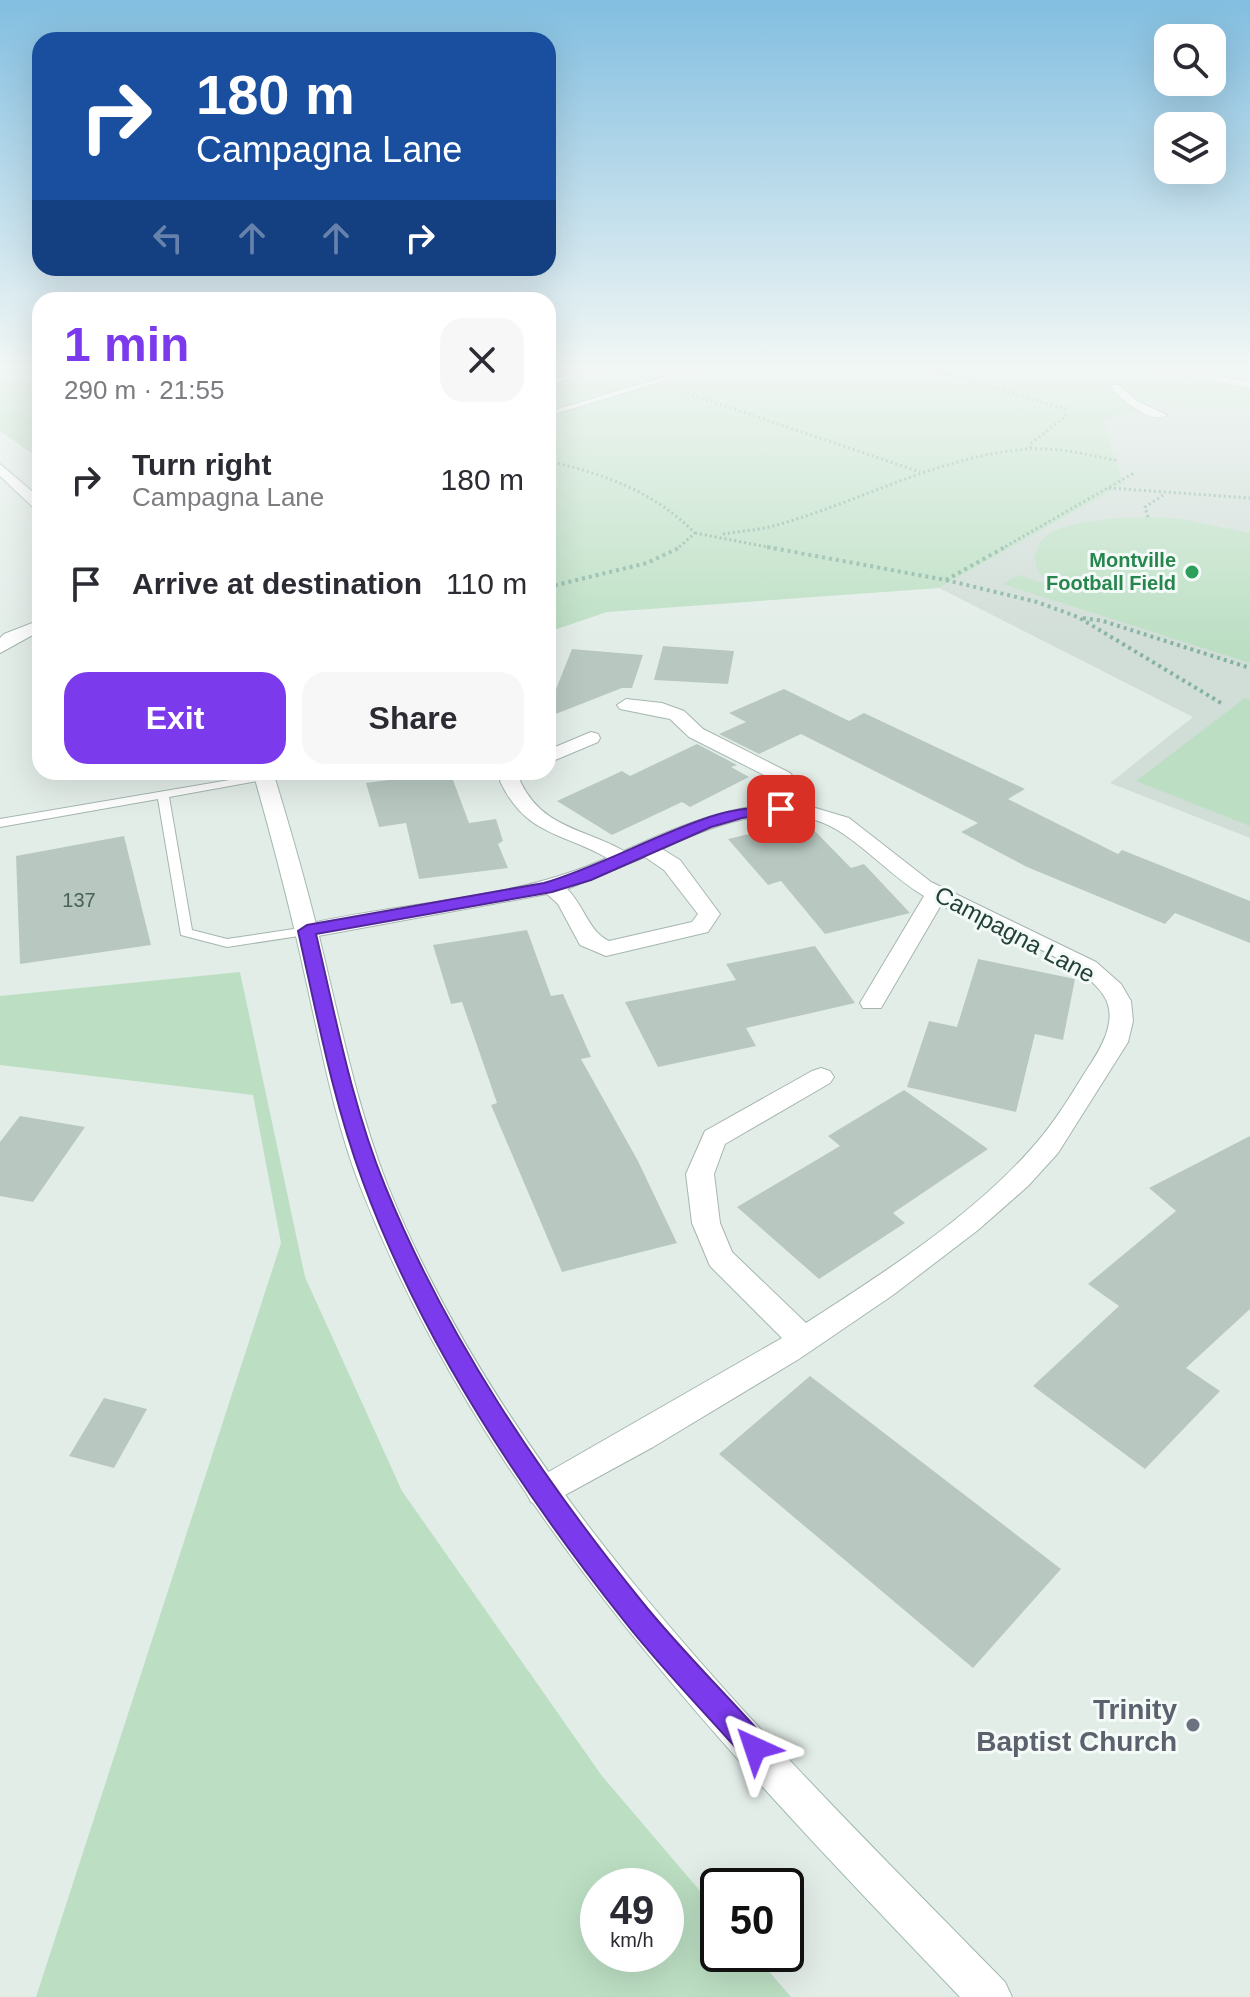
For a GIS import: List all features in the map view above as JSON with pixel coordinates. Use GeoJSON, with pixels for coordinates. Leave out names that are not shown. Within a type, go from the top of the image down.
{"type":"FeatureCollection","features":[{"type":"Feature","properties":{"kind":"street"},"geometry":{"type":"LineString","coordinates":[[0,468],[32,498]]}},
{"type":"Feature","properties":{"kind":"street"},"geometry":{"type":"LineString","coordinates":[[0,648],[10,638],[32,628]]}},
{"type":"Feature","properties":{"kind":"street"},"geometry":{"type":"LineString","coordinates":[[626,705],[662,709],[677,715],[696,733],[783,777],[794,790],[791,810]]}},
{"type":"Feature","properties":{"kind":"street"},"geometry":{"type":"LineString","coordinates":[[556,753],[591,738]]}},
{"type":"Feature","properties":{"kind":"street"},"geometry":{"type":"LineString","coordinates":[[266,780],[307,931],[349,1114],[374,1185],[407,1262],[463,1368],[543,1492],[635,1614],[815,1815],[990,1997]]}},
{"type":"Feature","properties":{"kind":"street"},"geometry":{"type":"LineString","coordinates":[[511,780],[516,799],[551,830],[672,865],[709,914],[700,927],[606,949],[588,940],[567,901],[551,886]]}},
{"type":"Feature","properties":{"kind":"street","name":"Campagna Lane"},"geometry":{"type":"LineString","coordinates":[[307,931],[551,886],[723,817],[761,810],[791,810],[822,813],[840,819],[900,870],[936,894],[1040,942],[1098,975],[1112,988],[1119,1003],[1121,1018],[1112,1050],[1070,1118],[1031,1166],[983,1210],[879,1291],[718,1395],[543,1492]]}},
{"type":"Feature","properties":{"kind":"street"},"geometry":{"type":"LineString","coordinates":[[872,1003],[936,894]]}},
{"type":"Feature","properties":{"kind":"street"},"geometry":{"type":"LineString","coordinates":[[803,1340],[720,1258],[706,1223],[700,1174],[714,1138],[821,1077]]}},
{"type":"Feature","properties":{"kind":"lane"},"geometry":{"type":"LineString","coordinates":[[0,823],[234,780]]}},
{"type":"Feature","properties":{"kind":"lane"},"geometry":{"type":"LineString","coordinates":[[163,794],[186,932],[227,943],[307,931]]}},
{"type":"Feature","properties":{"kind":"path"},"geometry":{"type":"LineString","coordinates":[[880,458],[921,472]]}},
{"type":"Feature","properties":{"kind":"path"},"geometry":{"type":"LineString","coordinates":[[718,535],[776,526],[921,472],[975,458]]}},
{"type":"Feature","properties":{"kind":"path"},"geometry":{"type":"LineString","coordinates":[[1105,458],[1119,461]]}},
{"type":"Feature","properties":{"kind":"path"},"geometry":{"type":"LineString","coordinates":[[556,463],[619,479],[645,491],[680,515],[695,533],[946,580],[1037,602],[1078,617],[1221,703]]}},
{"type":"Feature","properties":{"kind":"path"},"geometry":{"type":"LineString","coordinates":[[946,580],[1134,473]]}},
{"type":"Feature","properties":{"kind":"path"},"geometry":{"type":"LineString","coordinates":[[1108,488],[1187,491],[1250,498]]}},
{"type":"Feature","properties":{"kind":"path"},"geometry":{"type":"LineString","coordinates":[[1148,517],[1145,507],[1168,492]]}},
{"type":"Feature","properties":{"kind":"path"},"geometry":{"type":"LineString","coordinates":[[556,585],[673,552],[695,533]]}},
{"type":"Feature","properties":{"kind":"path"},"geometry":{"type":"LineString","coordinates":[[1078,617],[1103,621],[1250,668]]}},
{"type":"Feature","properties":{"kind":"shaded area"},"geometry":{"type":"Polygon","coordinates":[[[1112,458],[1250,458],[1250,838],[1110,783],[1193,717],[939,588],[1124,483],[1112,458]]]}},
{"type":"Feature","properties":{"kind":"green space"},"geometry":{"type":"Polygon","coordinates":[[[556,458],[1114,458],[1125,483],[939,588],[607,612],[556,629],[556,458]]]}},
{"type":"Feature","properties":{"kind":"green space"},"geometry":{"type":"Polygon","coordinates":[[[1148,517],[1180,519],[1250,533],[1250,663],[1003,584],[1018,575],[1050,585],[1037,570],[1034,556],[1042,541],[1052,532],[1093,521],[1148,517]]]}},
{"type":"Feature","properties":{"kind":"green space"},"geometry":{"type":"Polygon","coordinates":[[[1245,698],[1250,700],[1250,826],[1136,781],[1245,698]]]}},
{"type":"Feature","properties":{"kind":"green space"},"geometry":{"type":"Polygon","coordinates":[[[240,972],[305,1277],[402,1491],[602,1776],[680,1868],[580,1868],[580,1972],[684,1972],[684,1872],[700,1891],[700,1972],[769,1972],[791,1997],[36,1997],[281,1243],[253,1095],[0,1065],[0,996],[240,972]]]}},
{"type":"Feature","properties":{"kind":"building"},"geometry":{"type":"Polygon","coordinates":[[[663,646],[734,651],[728,684],[654,680],[663,646]]]}},
{"type":"Feature","properties":{"kind":"building"},"geometry":{"type":"Polygon","coordinates":[[[572,649],[643,655],[632,688],[622,688],[556,714],[556,689],[572,649]]]}},
{"type":"Feature","properties":{"kind":"building"},"geometry":{"type":"Polygon","coordinates":[[[784,689],[849,721],[864,713],[1025,789],[1008,799],[1118,854],[1122,850],[1250,901],[1250,943],[1175,913],[1165,924],[1027,867],[961,832],[978,823],[801,734],[759,754],[719,734],[746,722],[729,713],[784,689]]]}},
{"type":"Feature","properties":{"kind":"building"},"geometry":{"type":"Polygon","coordinates":[[[697,744],[737,765],[731,767],[749,777],[690,807],[682,802],[612,835],[557,801],[622,771],[630,776],[697,744]]]}},
{"type":"Feature","properties":{"kind":"building"},"geometry":{"type":"Polygon","coordinates":[[[453,780],[469,823],[496,819],[503,841],[498,844],[508,868],[419,879],[406,823],[379,827],[366,783],[453,780]]]}},
{"type":"Feature","properties":{"kind":"building"},"geometry":{"type":"Polygon","coordinates":[[[805,821],[851,868],[864,864],[910,913],[825,934],[781,881],[768,885],[728,839],[805,821]]]}},
{"type":"Feature","properties":{"kind":"building"},"geometry":{"type":"Polygon","coordinates":[[[124,836],[151,945],[20,964],[16,856],[124,836]]]}},
{"type":"Feature","properties":{"kind":"building"},"geometry":{"type":"Polygon","coordinates":[[[527,930],[551,996],[563,994],[591,1057],[581,1059],[638,1161],[677,1243],[562,1272],[491,1105],[497,1103],[462,1002],[451,1004],[433,945],[527,930]]]}},
{"type":"Feature","properties":{"kind":"building"},"geometry":{"type":"Polygon","coordinates":[[[815,946],[855,1003],[746,1028],[756,1046],[658,1067],[625,1002],[736,980],[726,964],[815,946]]]}},
{"type":"Feature","properties":{"kind":"building"},"geometry":{"type":"Polygon","coordinates":[[[978,959],[1075,979],[1063,1040],[1035,1034],[1016,1112],[907,1087],[929,1021],[957,1027],[978,959]]]}},
{"type":"Feature","properties":{"kind":"building"},"geometry":{"type":"Polygon","coordinates":[[[904,1090],[988,1149],[893,1213],[905,1223],[819,1279],[737,1207],[840,1146],[828,1136],[904,1090]]]}},
{"type":"Feature","properties":{"kind":"building"},"geometry":{"type":"Polygon","coordinates":[[[20,1116],[85,1127],[33,1202],[0,1196],[0,1142],[20,1116]]]}},
{"type":"Feature","properties":{"kind":"building"},"geometry":{"type":"Polygon","coordinates":[[[1250,1136],[1250,1309],[1186,1368],[1220,1391],[1145,1469],[1033,1386],[1119,1306],[1088,1284],[1176,1211],[1149,1188],[1250,1136]]]}},
{"type":"Feature","properties":{"kind":"building"},"geometry":{"type":"Polygon","coordinates":[[[810,1376],[1061,1569],[973,1668],[719,1454],[810,1376]]]}},
{"type":"Feature","properties":{"kind":"building"},"geometry":{"type":"Polygon","coordinates":[[[104,1398],[147,1409],[114,1468],[69,1456],[104,1398]]]}},
{"type":"Feature","properties":{"kind":"place","name":"Montville Football Field"},"geometry":{"type":"Point","coordinates":[1192,572]}},
{"type":"Feature","properties":{"kind":"place","name":"Trinity Baptist Church"},"geometry":{"type":"Point","coordinates":[1193,1725]}},
{"type":"Feature","properties":{"kind":"route"},"geometry":{"type":"LineString","coordinates":[[755,1748],[635,1614],[543,1492],[463,1368],[407,1262],[374,1185],[349,1114],[307,931],[546,888],[585,876],[723,817],[781,809]]}}]}
